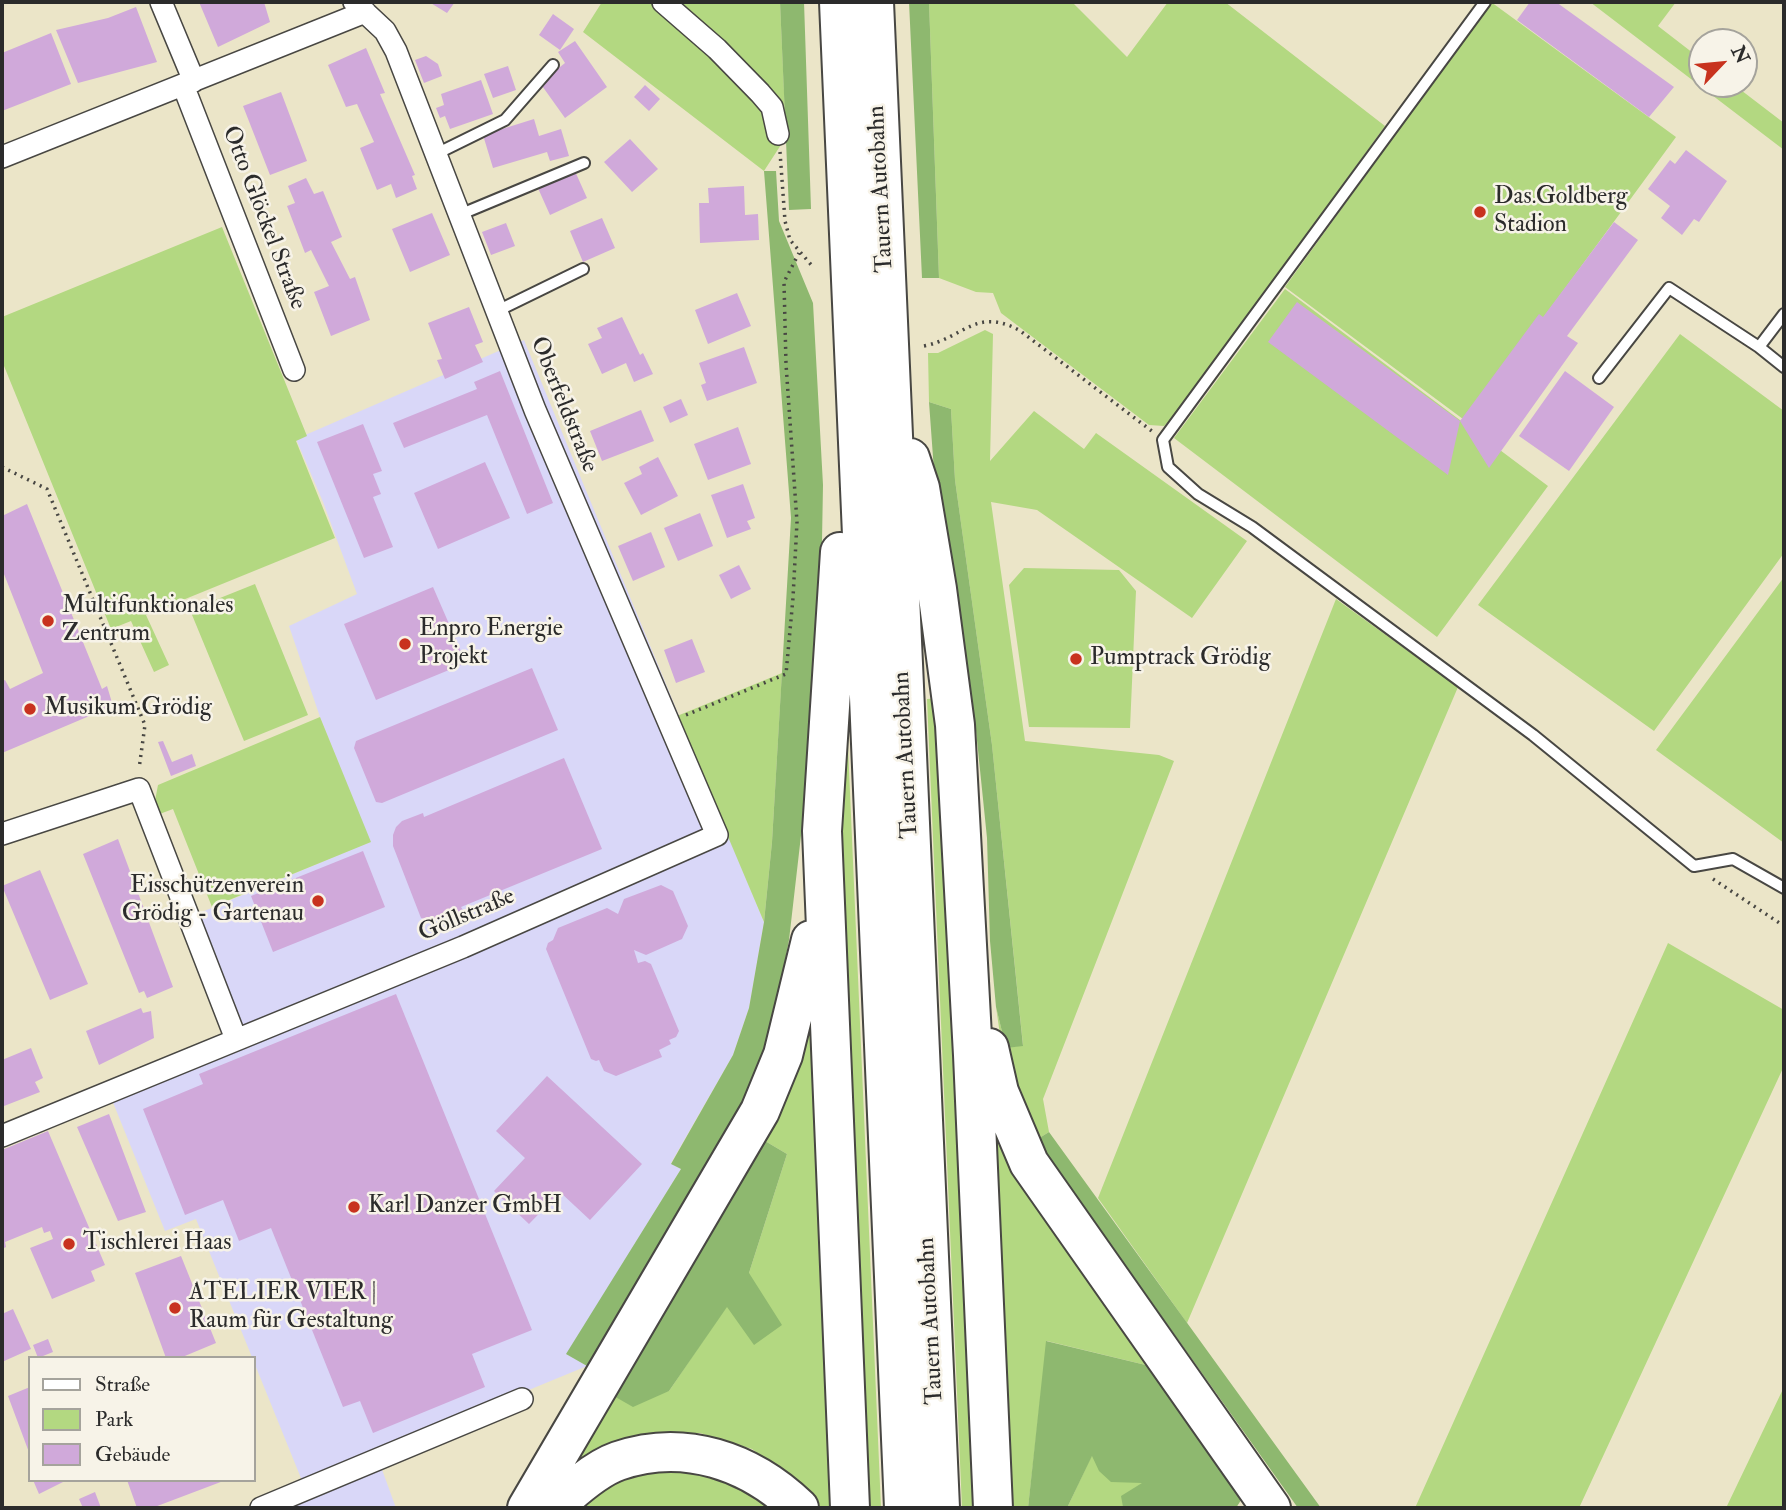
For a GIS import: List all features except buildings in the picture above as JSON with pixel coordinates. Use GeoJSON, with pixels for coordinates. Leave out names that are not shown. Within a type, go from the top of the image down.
{"type":"FeatureCollection","features":[{"type":"Feature","properties":{"kind":"highway","name":"Tauern Autobahn"},"geometry":{"type":"LineString","coordinates":[[839,2],[904,1508]]}},
{"type":"Feature","properties":{"kind":"highway","name":"Tauern Autobahn"},"geometry":{"type":"LineString","coordinates":[[874,2],[940,1508]]}},
{"type":"Feature","properties":{"kind":"highway"},"geometry":{"type":"LineString","coordinates":[[850,1508],[821,831],[842,499],[837,406],[852,320]]}},
{"type":"Feature","properties":{"kind":"highway"},"geometry":{"type":"LineString","coordinates":[[891,400],[920,488],[951,698],[960,794],[993,1508]]}},
{"type":"Feature","properties":{"kind":"highway"},"geometry":{"type":"LineString","coordinates":[[527,1508],[760,1111],[783,1055],[823,890]]}},
{"type":"Feature","properties":{"kind":"highway"},"geometry":{"type":"LineString","coordinates":[[970,995],[985,1025],[999,1092],[1030,1163],[1271,1508]]}},
{"type":"Feature","properties":{"kind":"highway"},"geometry":{"type":"LineString","coordinates":[[553,1508],[575,1487],[615,1461],[646,1454],[679,1451],[717,1457],[750,1470],[782,1492],[799,1508]]}},
{"type":"Feature","properties":{"kind":"street","name":"Otto Glöckel Straße"},"geometry":{"type":"LineString","coordinates":[[161,2],[188,83],[294,370]]}},
{"type":"Feature","properties":{"kind":"street"},"geometry":{"type":"LineString","coordinates":[[663,2],[717,49],[760,93],[772,107],[778,134]]}},
{"type":"Feature","properties":{"kind":"street"},"geometry":{"type":"LineString","coordinates":[[2,158],[188,83],[359,7]]}},
{"type":"Feature","properties":{"kind":"street","name":"Oberfeldstraße"},"geometry":{"type":"LineString","coordinates":[[359,7],[385,31],[396,51],[535,410],[717,835]]}},
{"type":"Feature","properties":{"kind":"street"},"geometry":{"type":"LineString","coordinates":[[2,834],[139,789],[236,1039]]}},
{"type":"Feature","properties":{"kind":"street","name":"Göllstraße"},"geometry":{"type":"LineString","coordinates":[[2,1136],[463,947],[717,835]]}},
{"type":"Feature","properties":{"kind":"street"},"geometry":{"type":"LineString","coordinates":[[261,1508],[522,1399]]}},
{"type":"Feature","properties":{"kind":"lane"},"geometry":{"type":"LineString","coordinates":[[1485,2],[1163,440],[1168,467],[1198,494],[1252,527],[1533,735],[1694,866],[1733,859],[1784,888]]}},
{"type":"Feature","properties":{"kind":"lane"},"geometry":{"type":"LineString","coordinates":[[436,154],[505,120],[553,65]]}},
{"type":"Feature","properties":{"kind":"lane"},"geometry":{"type":"LineString","coordinates":[[459,215],[584,163]]}},
{"type":"Feature","properties":{"kind":"lane"},"geometry":{"type":"LineString","coordinates":[[497,311],[583,269]]}},
{"type":"Feature","properties":{"kind":"lane"},"geometry":{"type":"LineString","coordinates":[[1599,378],[1669,288],[1759,346],[1784,367]]}},
{"type":"Feature","properties":{"kind":"lane"},"geometry":{"type":"LineString","coordinates":[[1759,346],[1784,314]]}},
{"type":"Feature","properties":{"kind":"path"},"geometry":{"type":"LineString","coordinates":[[778,134],[785,221],[790,240],[813,267]]}},
{"type":"Feature","properties":{"kind":"path"},"geometry":{"type":"LineString","coordinates":[[668,722],[786,674],[797,522],[786,364],[784,282],[799,253]]}},
{"type":"Feature","properties":{"kind":"path"},"geometry":{"type":"LineString","coordinates":[[924,346],[936,344],[976,324],[990,320],[1004,322],[1019,330],[1163,440]]}},
{"type":"Feature","properties":{"kind":"path"},"geometry":{"type":"LineString","coordinates":[[2,467],[47,489],[50,495],[145,725],[139,789]]}},
{"type":"Feature","properties":{"kind":"path"},"geometry":{"type":"LineString","coordinates":[[1694,866],[1784,926]]}},
{"type":"Feature","properties":{"kind":"shaded area"},"geometry":{"type":"Polygon","coordinates":[[[524,340],[764,922],[749,1008],[733,1055],[671,1163],[681,1169],[567,1354],[587,1366],[376,1453],[396,1508],[269,1508],[307,1493],[256,1367],[256,1356],[252,1356],[196,1219],[165,1231],[112,1100],[250,1047],[197,914],[370,842],[320,717],[289,626],[357,594],[296,439],[524,340]]]}},
{"type":"Feature","properties":{"kind":"green space"},"geometry":{"type":"Polygon","coordinates":[[[602,2],[780,2],[786,137],[764,171],[583,32],[602,2]]]}},
{"type":"Feature","properties":{"kind":"green space"},"geometry":{"type":"Polygon","coordinates":[[[780,2],[804,2],[811,209],[789,210],[780,2]]]}},
{"type":"Feature","properties":{"kind":"green space"},"geometry":{"type":"Polygon","coordinates":[[[909,2],[929,2],[939,278],[922,278],[909,2]]]}},
{"type":"Feature","properties":{"kind":"green space"},"geometry":{"type":"Polygon","coordinates":[[[929,2],[1072,2],[1127,57],[1168,2],[1225,2],[1385,126],[1178,413],[1164,426],[1149,425],[1001,313],[993,293],[976,292],[939,278],[929,2]]]}},
{"type":"Feature","properties":{"kind":"green space","name":"Das.Goldberg Stadion"},"geometry":{"type":"Polygon","coordinates":[[[1491,2],[1676,137],[1467,422],[1285,287],[1491,2]]]}},
{"type":"Feature","properties":{"kind":"green space"},"geometry":{"type":"Polygon","coordinates":[[[1590,2],[1676,2],[1658,26],[1688,49],[1688,77],[1590,2]]]}},
{"type":"Feature","properties":{"kind":"green space"},"geometry":{"type":"Polygon","coordinates":[[[1716,98],[1751,98],[1784,123],[1784,150],[1716,98]]]}},
{"type":"Feature","properties":{"kind":"green space"},"geometry":{"type":"Polygon","coordinates":[[[764,171],[776,171],[779,221],[813,303],[823,485],[821,596],[806,792],[789,940],[775,1014],[762,1061],[733,1122],[587,1366],[566,1354],[681,1169],[671,1164],[733,1055],[749,1008],[764,922],[772,842],[791,518],[764,171]]]}},
{"type":"Feature","properties":{"kind":"green space"},"geometry":{"type":"Polygon","coordinates":[[[222,227],[307,436],[296,441],[335,538],[146,615],[169,665],[154,672],[131,621],[111,629],[2,361],[2,317],[222,227]]]}},
{"type":"Feature","properties":{"kind":"green space"},"geometry":{"type":"Polygon","coordinates":[[[1285,289],[1548,486],[1437,637],[1174,438],[1285,289]]]}},
{"type":"Feature","properties":{"kind":"green space"},"geometry":{"type":"Polygon","coordinates":[[[985,330],[993,334],[990,461],[1034,411],[1084,449],[1096,433],[1247,541],[1192,618],[1037,510],[991,502],[1025,741],[1159,755],[1174,761],[1043,1099],[1049,1132],[1036,1140],[1003,1055],[996,1007],[1006,1048],[1023,1045],[992,745],[955,480],[951,409],[929,402],[928,353],[938,353],[985,330]]]}},
{"type":"Feature","properties":{"kind":"green space"},"geometry":{"type":"Polygon","coordinates":[[[1680,334],[1784,411],[1784,553],[1654,731],[1478,605],[1680,334]]]}},
{"type":"Feature","properties":{"kind":"green space"},"geometry":{"type":"Polygon","coordinates":[[[929,402],[951,409],[955,480],[992,745],[1023,1046],[1006,1048],[996,1007],[990,941],[987,838],[975,721],[937,512],[929,402]]]}},
{"type":"Feature","properties":{"kind":"green space","name":"Pumptrack Grödig"},"geometry":{"type":"Polygon","coordinates":[[[1024,568],[1119,570],[1136,591],[1130,728],[1029,727],[1009,585],[1024,568]]]}},
{"type":"Feature","properties":{"kind":"green space"},"geometry":{"type":"Polygon","coordinates":[[[1784,577],[1784,843],[1656,750],[1784,577]]]}},
{"type":"Feature","properties":{"kind":"green space"},"geometry":{"type":"Polygon","coordinates":[[[255,584],[308,715],[244,741],[190,610],[255,584]]]}},
{"type":"Feature","properties":{"kind":"green space"},"geometry":{"type":"Polygon","coordinates":[[[1336,599],[1458,687],[1187,1323],[1098,1198],[1336,599]]]}},
{"type":"Feature","properties":{"kind":"green space"},"geometry":{"type":"Polygon","coordinates":[[[782,673],[772,842],[764,922],[677,716],[782,673]]]}},
{"type":"Feature","properties":{"kind":"green space"},"geometry":{"type":"Polygon","coordinates":[[[944,698],[984,1508],[962,1508],[927,699],[944,698]]]}},
{"type":"Feature","properties":{"kind":"green space"},"geometry":{"type":"Polygon","coordinates":[[[846,700],[881,1508],[859,1508],[833,929],[846,700]]]}},
{"type":"Feature","properties":{"kind":"green space"},"geometry":{"type":"Polygon","coordinates":[[[320,717],[371,842],[212,907],[173,809],[157,815],[154,806],[158,785],[320,717]]]}},
{"type":"Feature","properties":{"kind":"green space"},"geometry":{"type":"Polygon","coordinates":[[[1668,943],[1784,1010],[1784,1066],[1579,1508],[1415,1508],[1668,943]]]}},
{"type":"Feature","properties":{"kind":"green space"},"geometry":{"type":"Polygon","coordinates":[[[812,970],[838,1508],[816,1508],[795,1481],[752,1449],[700,1433],[655,1435],[549,1498],[612,1395],[669,1391],[749,1273],[787,1154],[760,1138],[812,970]]]}},
{"type":"Feature","properties":{"kind":"green space"},"geometry":{"type":"Polygon","coordinates":[[[997,1131],[1154,1367],[1047,1341],[1028,1508],[1005,1508],[990,1133],[997,1131]]]}},
{"type":"Feature","properties":{"kind":"green space"},"geometry":{"type":"Polygon","coordinates":[[[1049,1132],[1321,1508],[1298,1508],[1036,1140],[1049,1132]]]}},
{"type":"Feature","properties":{"kind":"green space"},"geometry":{"type":"Polygon","coordinates":[[[760,1138],[787,1154],[749,1273],[782,1325],[754,1345],[727,1307],[669,1391],[633,1407],[612,1395],[760,1138]]]}},
{"type":"Feature","properties":{"kind":"green space"},"geometry":{"type":"Polygon","coordinates":[[[1046,1341],[1154,1367],[1243,1497],[1236,1508],[1123,1507],[1121,1496],[1142,1483],[1111,1482],[1099,1471],[1092,1456],[1067,1508],[1028,1508],[1046,1341]]]}},
{"type":"Feature","properties":{"kind":"green space"},"geometry":{"type":"Polygon","coordinates":[[[1784,1387],[1784,1508],[1726,1508],[1784,1387]]]}},
{"type":"Feature","properties":{"kind":"green space"},"geometry":{"type":"Polygon","coordinates":[[[1092,1455],[1143,1483],[1123,1507],[1127,1508],[1067,1508],[1092,1455]]]}},
{"type":"Feature","properties":{"kind":"green space"},"geometry":{"type":"Polygon","coordinates":[[[694,1465],[782,1508],[572,1508],[619,1477],[694,1465]]]}},
{"type":"Feature","properties":{"kind":"place","name":"Das.Goldberg Stadion"},"geometry":{"type":"Point","coordinates":[1480,212]}},
{"type":"Feature","properties":{"kind":"place","name":"Multifunktionales Zentrum"},"geometry":{"type":"Point","coordinates":[48,621]}},
{"type":"Feature","properties":{"kind":"place","name":"Enpro Energie Projekt"},"geometry":{"type":"Point","coordinates":[405,644]}},
{"type":"Feature","properties":{"kind":"place","name":"Pumptrack Grödig"},"geometry":{"type":"Point","coordinates":[1076,659]}},
{"type":"Feature","properties":{"kind":"place","name":"Musikum Grödig"},"geometry":{"type":"Point","coordinates":[30,709]}},
{"type":"Feature","properties":{"kind":"place","name":"Eisschützenverein Grödig - Gartenau"},"geometry":{"type":"Point","coordinates":[318,901]}},
{"type":"Feature","properties":{"kind":"place","name":"Karl Danzer GmbH"},"geometry":{"type":"Point","coordinates":[354,1207]}},
{"type":"Feature","properties":{"kind":"place","name":"Tischlerei Haas"},"geometry":{"type":"Point","coordinates":[69,1244]}},
{"type":"Feature","properties":{"kind":"place","name":"ATELIER VIER | Raum für Gestaltung"},"geometry":{"type":"Point","coordinates":[175,1308]}}]}
